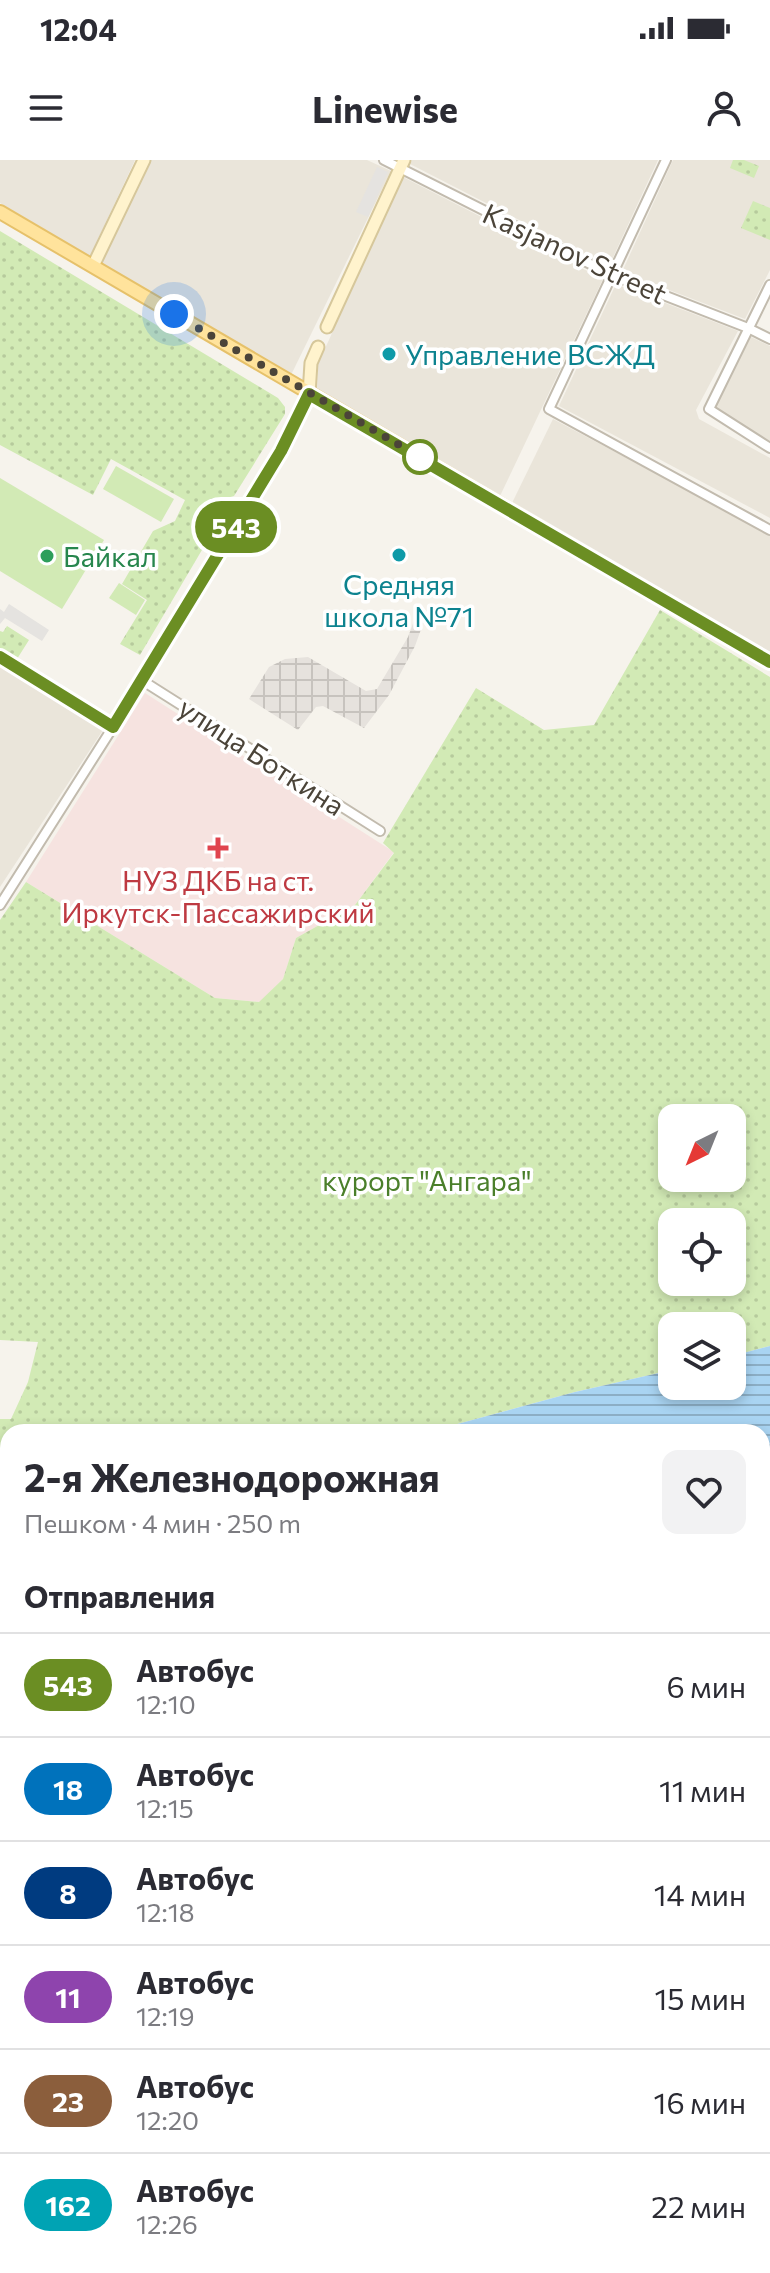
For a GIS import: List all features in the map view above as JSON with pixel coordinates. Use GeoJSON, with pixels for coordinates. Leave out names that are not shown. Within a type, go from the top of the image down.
{"type":"FeatureCollection","features":[{"type":"Feature","properties":{"kind":"main road"},"geometry":{"type":"LineString","coordinates":[[93,266],[144,160]]}},
{"type":"Feature","properties":{"kind":"main road"},"geometry":{"type":"LineString","coordinates":[[327,327],[402,164]]}},
{"type":"Feature","properties":{"kind":"main road"},"geometry":{"type":"LineString","coordinates":[[0,212],[770,662]]}},
{"type":"Feature","properties":{"kind":"main road"},"geometry":{"type":"LineString","coordinates":[[0,657],[113,727],[281,451],[309,394],[311,363],[318,347]]}},
{"type":"Feature","properties":{"kind":"street","name":"Kasjanov Street"},"geometry":{"type":"LineString","coordinates":[[384,160],[402,164],[612,275],[770,339]]}},
{"type":"Feature","properties":{"kind":"street"},"geometry":{"type":"LineString","coordinates":[[666,160],[549,409],[770,530]]}},
{"type":"Feature","properties":{"kind":"street"},"geometry":{"type":"LineString","coordinates":[[770,285],[709,409],[770,448]]}},
{"type":"Feature","properties":{"kind":"street","name":"улица Боткина"},"geometry":{"type":"LineString","coordinates":[[143,681],[380,831]]}},
{"type":"Feature","properties":{"kind":"street"},"geometry":{"type":"LineString","coordinates":[[0,905],[113,727]]}},
{"type":"Feature","properties":{"kind":"shaded area"},"geometry":{"type":"Polygon","coordinates":[[[0,160],[135,160],[90,256],[0,203],[0,160]]]}},
{"type":"Feature","properties":{"kind":"shaded area"},"geometry":{"type":"Polygon","coordinates":[[[151,160],[367,160],[391,171],[291,375],[102,263],[151,160]]]}},
{"type":"Feature","properties":{"kind":"shaded area"},"geometry":{"type":"Polygon","coordinates":[[[412,160],[658,160],[609,266],[410,164],[412,160]]]}},
{"type":"Feature","properties":{"kind":"shaded area"},"geometry":{"type":"Polygon","coordinates":[[[673,160],[770,160],[770,270],[745,319],[622,272],[673,160]]]}},
{"type":"Feature","properties":{"kind":"shaded area"},"geometry":{"type":"Polygon","coordinates":[[[377,167],[388,172],[368,217],[356,212],[377,167]]]}},
{"type":"Feature","properties":{"kind":"shaded area"},"geometry":{"type":"Polygon","coordinates":[[[403,177],[603,279],[500,496],[317,390],[318,364],[403,177]]]}},
{"type":"Feature","properties":{"kind":"shaded area"},"geometry":{"type":"Polygon","coordinates":[[[616,284],[738,331],[696,410],[699,419],[770,458],[770,518],[559,406],[616,284]]]}},
{"type":"Feature","properties":{"kind":"shaded area"},"geometry":{"type":"Polygon","coordinates":[[[751,337],[770,346],[770,442],[711,410],[751,337]]]}},
{"type":"Feature","properties":{"kind":"shaded area"},"geometry":{"type":"Polygon","coordinates":[[[553,419],[770,534],[770,654],[512,503],[553,419]]]}},
{"type":"Feature","properties":{"kind":"shaded area"},"geometry":{"type":"Polygon","coordinates":[[[9,604],[49,630],[42,641],[5,618],[0,624],[0,609],[4,612],[9,604]]]}},
{"type":"Feature","properties":{"kind":"shaded area"},"geometry":{"type":"Polygon","coordinates":[[[415,618],[424,621],[415,646],[389,695],[364,728],[323,706],[316,707],[298,730],[249,699],[269,667],[285,659],[308,657],[366,691],[377,689],[408,637],[415,618]]]}},
{"type":"Feature","properties":{"kind":"shaded area"},"geometry":{"type":"Polygon","coordinates":[[[0,667],[103,730],[0,887],[0,667]]]}},
{"type":"Feature","properties":{"kind":"shaded area","name":"НУЗ ДКБ на ст. Иркутск-Пассажирский"},"geometry":{"type":"Polygon","coordinates":[[[145,693],[394,852],[355,905],[296,938],[283,979],[260,1002],[215,998],[26,882],[145,693]]]}},
{"type":"Feature","properties":{"kind":"green space"},"geometry":{"type":"Polygon","coordinates":[[[733,160],[744,160],[759,166],[754,178],[730,168],[733,160]]]}},
{"type":"Feature","properties":{"kind":"green space"},"geometry":{"type":"Polygon","coordinates":[[[753,201],[770,208],[770,240],[741,228],[753,201]]]}},
{"type":"Feature","properties":{"kind":"green space"},"geometry":{"type":"Polygon","coordinates":[[[0,231],[278,398],[285,407],[285,414],[234,496],[223,499],[218,510],[222,516],[140,655],[120,644],[147,600],[122,584],[153,531],[175,521],[185,500],[111,459],[93,495],[0,445],[0,231]]]}},
{"type":"Feature","properties":{"kind":"green space"},"geometry":{"type":"Polygon","coordinates":[[[116,466],[174,499],[161,522],[103,489],[116,466]]]}},
{"type":"Feature","properties":{"kind":"green space","name":"Байкал"},"geometry":{"type":"Polygon","coordinates":[[[0,478],[104,540],[62,609],[0,571],[0,478]]]}},
{"type":"Feature","properties":{"kind":"green space"},"geometry":{"type":"Polygon","coordinates":[[[119,583],[145,600],[136,615],[109,598],[119,583]]]}},
{"type":"Feature","properties":{"kind":"green space","name":"курорт \"Ангара\""},"geometry":{"type":"Polygon","coordinates":[[[660,610],[770,677],[770,1346],[746,1352],[746,1312],[658,1312],[658,1373],[457,1424],[0,1424],[0,1419],[11,1419],[28,1382],[38,1342],[0,1340],[0,920],[26,882],[215,998],[259,1002],[283,979],[296,938],[355,905],[394,853],[383,843],[476,688],[544,730],[594,725],[660,610]]]}},
{"type":"Feature","properties":{"kind":"green space"},"geometry":{"type":"Polygon","coordinates":[[[7,626],[29,640],[17,659],[0,649],[0,631],[3,632],[7,626]]]}},
{"type":"Feature","properties":{"kind":"water"},"geometry":{"type":"Polygon","coordinates":[[[770,1346],[770,1424],[457,1424],[658,1373],[658,1400],[746,1400],[746,1352],[770,1346]]]}},
{"type":"Feature","properties":{"kind":"bus line","name":"543"},"geometry":{"type":"LineString","coordinates":[[0,657],[113,727],[281,451],[309,394],[770,662]]}},
{"type":"Feature","properties":{"kind":"place","name":"Управление ВСЖД"},"geometry":{"type":"Point","coordinates":[389,354]}},
{"type":"Feature","properties":{"kind":"place","name":"Средняя школа №71"},"geometry":{"type":"Point","coordinates":[399,555]}},
{"type":"Feature","properties":{"kind":"place","name":"Байкал"},"geometry":{"type":"Point","coordinates":[47,556]}},
{"type":"Feature","properties":{"kind":"place","name":"НУЗ ДКБ на ст. Иркутск-Пассажирский"},"geometry":{"type":"Point","coordinates":[218,848]}},
{"type":"Feature","properties":{"kind":"route"},"geometry":{"type":"LineString","coordinates":[[174,314],[420,457]]}}]}
